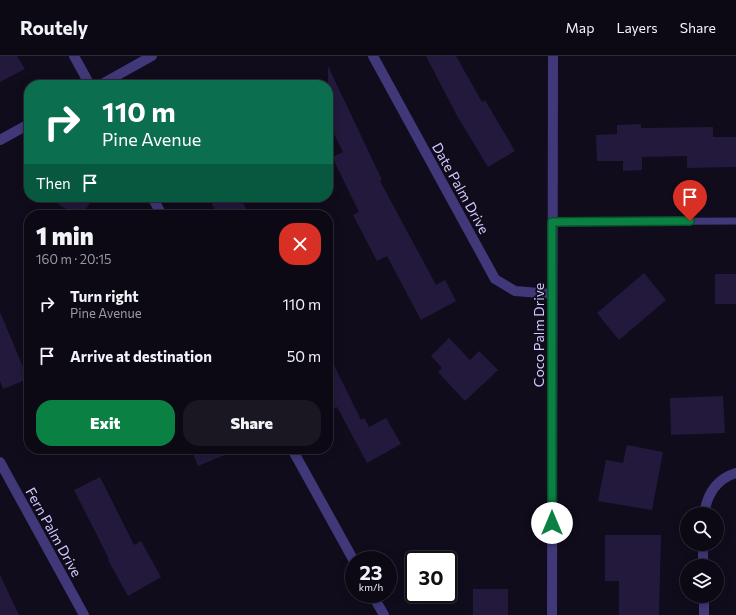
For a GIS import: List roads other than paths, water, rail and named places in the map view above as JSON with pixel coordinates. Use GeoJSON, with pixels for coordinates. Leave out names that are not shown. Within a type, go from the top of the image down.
{"type":"FeatureCollection","features":[{"type":"Feature","properties":{"kind":"street"},"geometry":{"type":"LineString","coordinates":[[74,56],[87,80]]}},
{"type":"Feature","properties":{"kind":"street"},"geometry":{"type":"LineString","coordinates":[[109,80],[152,56]]}},
{"type":"Feature","properties":{"kind":"street","name":"Date Palm Drive"},"geometry":{"type":"LineString","coordinates":[[374,56],[495,279],[515,291],[552,294]]}},
{"type":"Feature","properties":{"kind":"street","name":"Coco Palm Drive"},"geometry":{"type":"LineString","coordinates":[[552,615],[553,56]]}},
{"type":"Feature","properties":{"kind":"street"},"geometry":{"type":"LineString","coordinates":[[0,140],[24,127]]}},
{"type":"Feature","properties":{"kind":"street"},"geometry":{"type":"LineString","coordinates":[[295,454],[348,551]]}},
{"type":"Feature","properties":{"kind":"street","name":"Fern Palm Drive"},"geometry":{"type":"LineString","coordinates":[[0,462],[84,615]]}},
{"type":"Feature","properties":{"kind":"street"},"geometry":{"type":"LineString","coordinates":[[705,507],[706,500],[716,485],[736,473]]}},
{"type":"Feature","properties":{"kind":"street"},"geometry":{"type":"LineString","coordinates":[[377,603],[384,615]]}},
{"type":"Feature","properties":{"kind":"street"},"geometry":{"type":"LineString","coordinates":[[704,603],[704,615]]}},
{"type":"Feature","properties":{"kind":"lane"},"geometry":{"type":"LineString","coordinates":[[552,222],[736,221]]}}]}
